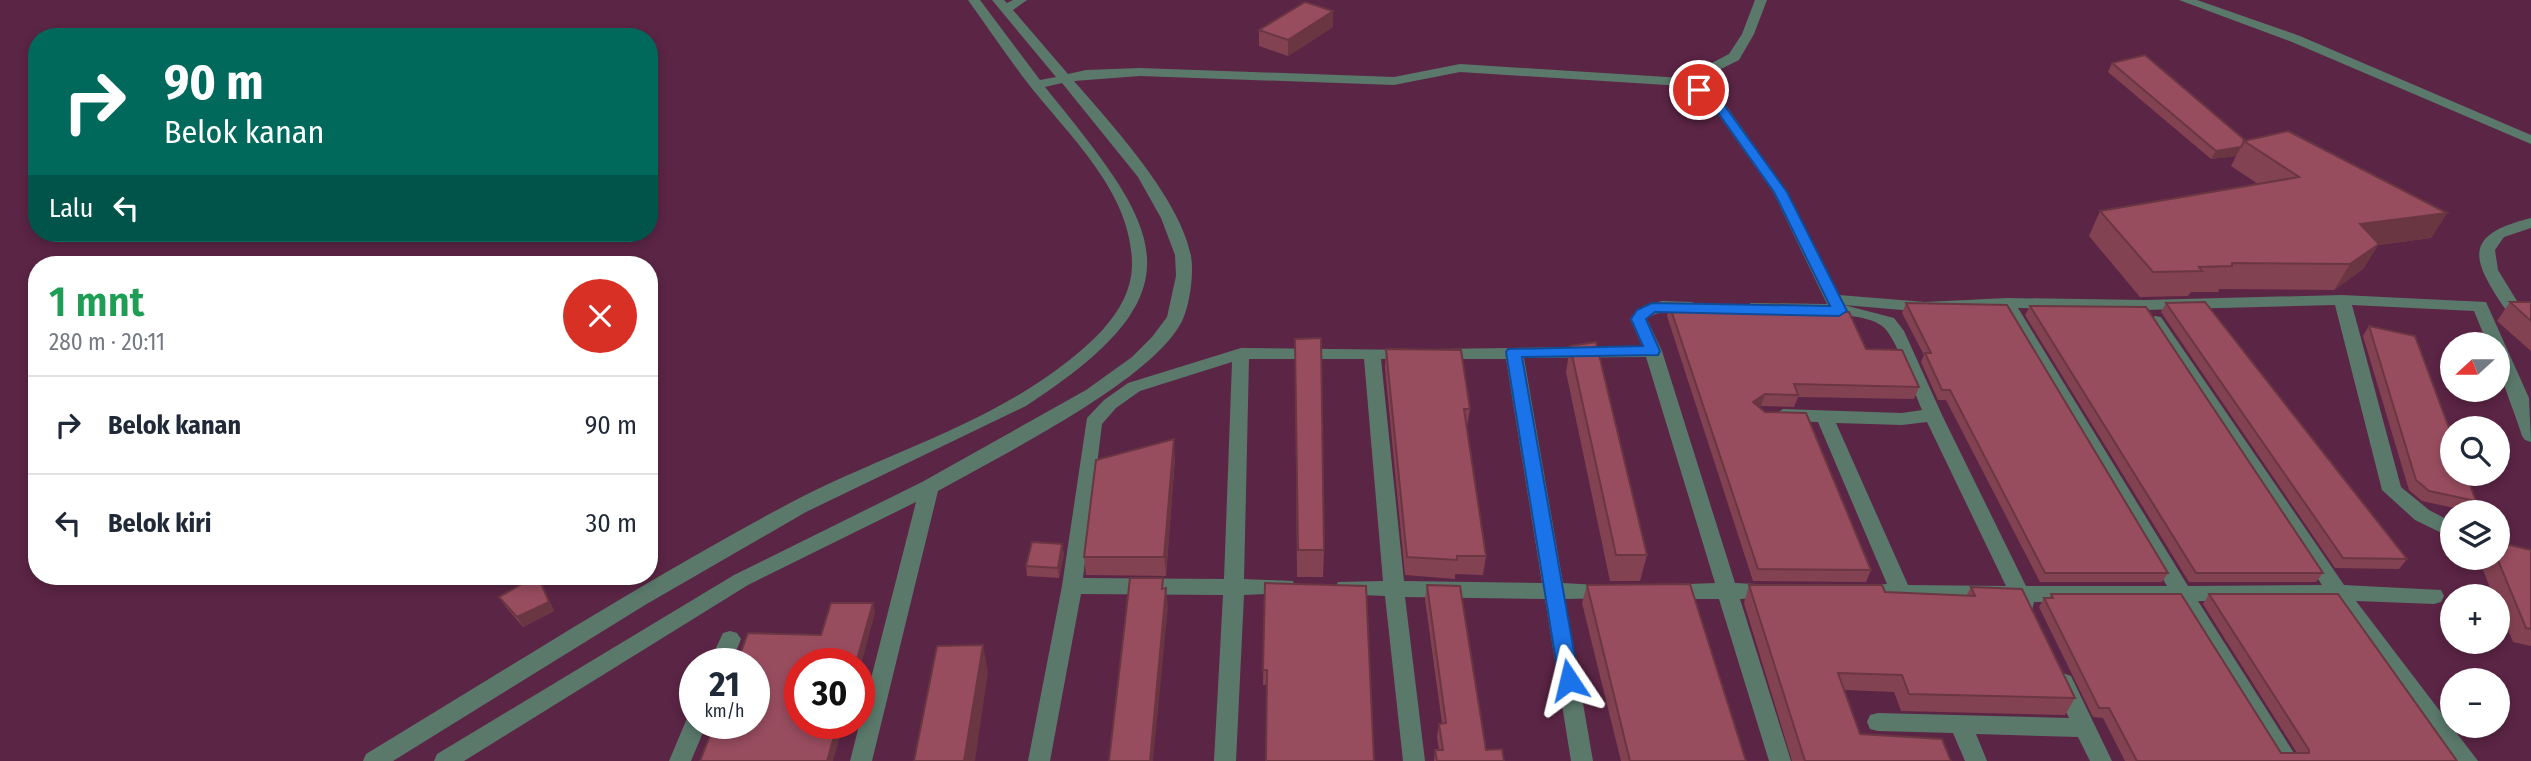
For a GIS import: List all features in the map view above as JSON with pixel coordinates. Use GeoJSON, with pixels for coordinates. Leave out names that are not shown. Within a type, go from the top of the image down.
{"type":"FeatureCollection","features":[{"type":"Feature","properties":{"kind":"street"},"geometry":{"type":"LineString","coordinates":[[374,761],[802,506],[956,435],[1023,398],[1085,355],[1127,310],[1140,270],[1140,252],[1135,230],[1117,188],[974,0]]}},
{"type":"Feature","properties":{"kind":"street"},"geometry":{"type":"LineString","coordinates":[[445,761],[741,580],[929,487],[1092,394],[1138,360],[1158,341],[1175,318],[1184,276],[1183,256],[1169,218],[1144,176],[1001,5],[1021,0]]}},
{"type":"Feature","properties":{"kind":"street"},"geometry":{"type":"LineString","coordinates":[[1685,82],[1734,57],[1748,34],[1761,0]]}},
{"type":"Feature","properties":{"kind":"street"},"geometry":{"type":"LineString","coordinates":[[2185,0],[2297,39],[2531,140]]}},
{"type":"Feature","properties":{"kind":"street"},"geometry":{"type":"LineString","coordinates":[[1038,84],[1063,78],[1140,72],[1394,80],[1460,68],[1685,82],[1713,97],[1780,192],[1836,305],[1890,323],[1898,335],[1933,415],[2032,618]]}},
{"type":"Feature","properties":{"kind":"street"},"geometry":{"type":"LineString","coordinates":[[2512,306],[2491,276],[2487,257],[2491,242],[2497,234],[2531,223]]}},
{"type":"Feature","properties":{"kind":"street"},"geometry":{"type":"LineString","coordinates":[[1732,307],[1925,307],[2007,303],[2144,305],[2342,300],[2512,306],[2531,310]]}},
{"type":"Feature","properties":{"kind":"street"},"geometry":{"type":"LineString","coordinates":[[2342,300],[2392,490],[2422,515],[2440,525]]}},
{"type":"Feature","properties":{"kind":"street"},"geometry":{"type":"LineString","coordinates":[[2007,303],[2182,593],[2288,761]]}},
{"type":"Feature","properties":{"kind":"street"},"geometry":{"type":"LineString","coordinates":[[2144,305],[2338,593],[2467,761]]}},
{"type":"Feature","properties":{"kind":"street"},"geometry":{"type":"LineString","coordinates":[[2480,306],[2491,332]]}},
{"type":"Feature","properties":{"kind":"street"},"geometry":{"type":"LineString","coordinates":[[1705,307],[1652,307],[1642,313],[1639,319],[1653,351],[1780,761]]}},
{"type":"Feature","properties":{"kind":"street"},"geometry":{"type":"LineString","coordinates":[[1039,761],[1072,586],[1093,422],[1110,404],[1134,387],[1241,353],[1653,351]]}},
{"type":"Feature","properties":{"kind":"street"},"geometry":{"type":"LineString","coordinates":[[1514,352],[1582,761]]}},
{"type":"Feature","properties":{"kind":"street"},"geometry":{"type":"LineString","coordinates":[[1225,761],[1234,587],[1241,353]]}},
{"type":"Feature","properties":{"kind":"street"},"geometry":{"type":"LineString","coordinates":[[1372,354],[1394,588],[1414,761]]}},
{"type":"Feature","properties":{"kind":"street"},"geometry":{"type":"LineString","coordinates":[[2510,369],[2526,399],[2531,436]]}},
{"type":"Feature","properties":{"kind":"street"},"geometry":{"type":"LineString","coordinates":[[1761,415],[1902,419],[1933,415]]}},
{"type":"Feature","properties":{"kind":"street"},"geometry":{"type":"LineString","coordinates":[[1824,416],[1901,592]]}},
{"type":"Feature","properties":{"kind":"street"},"geometry":{"type":"LineString","coordinates":[[861,761],[929,487]]}},
{"type":"Feature","properties":{"kind":"street"},"geometry":{"type":"LineString","coordinates":[[1072,586],[1301,587]]}},
{"type":"Feature","properties":{"kind":"street"},"geometry":{"type":"LineString","coordinates":[[1327,587],[1554,592],[1795,591]]}},
{"type":"Feature","properties":{"kind":"street"},"geometry":{"type":"LineString","coordinates":[[1848,592],[2338,593],[2434,596]]}},
{"type":"Feature","properties":{"kind":"street"},"geometry":{"type":"LineString","coordinates":[[726,648],[730,639]]}},
{"type":"Feature","properties":{"kind":"street"},"geometry":{"type":"LineString","coordinates":[[2056,667],[2101,761]]}},
{"type":"Feature","properties":{"kind":"street"},"geometry":{"type":"LineString","coordinates":[[1878,722],[2085,728]]}},
{"type":"Feature","properties":{"kind":"street"},"geometry":{"type":"LineString","coordinates":[[1961,724],[1976,761]]}},
{"type":"Feature","properties":{"kind":"street"},"geometry":{"type":"LineString","coordinates":[[680,761],[689,739]]}},
{"type":"Feature","properties":{"kind":"building"},"geometry":{"type":"Polygon","coordinates":[[[1305,2],[1333,11],[1288,40],[1259,30],[1305,2]]]}},
{"type":"Feature","properties":{"kind":"building"},"geometry":{"type":"Polygon","coordinates":[[[2145,55],[2246,141],[2241,147],[2216,151],[2112,63],[2145,55]]]}},
{"type":"Feature","properties":{"kind":"building"},"geometry":{"type":"Polygon","coordinates":[[[2288,131],[2447,213],[2360,224],[2379,244],[2350,264],[2232,263],[2232,266],[2199,267],[2202,271],[2153,272],[2100,211],[2299,177],[2244,141],[2288,131]]]}},
{"type":"Feature","properties":{"kind":"building"},"geometry":{"type":"Polygon","coordinates":[[[2205,302],[2407,559],[2343,558],[2166,303],[2205,302]]]}},
{"type":"Feature","properties":{"kind":"building"},"geometry":{"type":"Polygon","coordinates":[[[2510,302],[2531,302],[2531,321],[2510,302]]]}},
{"type":"Feature","properties":{"kind":"building"},"geometry":{"type":"Polygon","coordinates":[[[1906,303],[2007,305],[2168,573],[2045,573],[1950,390],[1942,390],[1925,353],[1931,353],[1906,303]]]}},
{"type":"Feature","properties":{"kind":"building"},"geometry":{"type":"Polygon","coordinates":[[[1669,304],[1849,312],[1866,349],[1902,350],[1919,387],[1794,384],[1798,395],[1765,394],[1753,402],[1765,412],[1806,413],[1871,570],[1758,569],[1669,304]]]}},
{"type":"Feature","properties":{"kind":"building"},"geometry":{"type":"Polygon","coordinates":[[[2030,306],[2146,307],[2323,573],[2196,573],[2030,306]]]}},
{"type":"Feature","properties":{"kind":"building"},"geometry":{"type":"Polygon","coordinates":[[[2369,326],[2415,336],[2445,416],[2440,416],[2440,486],[2470,486],[2476,500],[2429,491],[2416,480],[2369,326]]]}},
{"type":"Feature","properties":{"kind":"building"},"geometry":{"type":"Polygon","coordinates":[[[1321,338],[1324,550],[1298,550],[1295,339],[1321,338]]]}},
{"type":"Feature","properties":{"kind":"building"},"geometry":{"type":"Polygon","coordinates":[[[1596,342],[1647,555],[1616,555],[1570,346],[1596,342]]]}},
{"type":"Feature","properties":{"kind":"building"},"geometry":{"type":"Polygon","coordinates":[[[1386,349],[1461,350],[1470,409],[1464,409],[1486,556],[1457,556],[1457,560],[1407,557],[1386,349]]]}},
{"type":"Feature","properties":{"kind":"building"},"geometry":{"type":"Polygon","coordinates":[[[1174,439],[1164,557],[1084,557],[1096,460],[1174,439]]]}},
{"type":"Feature","properties":{"kind":"building"},"geometry":{"type":"Polygon","coordinates":[[[1032,542],[1062,544],[1058,568],[1026,566],[1032,542]]]}},
{"type":"Feature","properties":{"kind":"building"},"geometry":{"type":"Polygon","coordinates":[[[2510,545],[2531,550],[2531,629],[2526,628],[2502,570],[2510,570],[2510,545]]]}},
{"type":"Feature","properties":{"kind":"building"},"geometry":{"type":"Polygon","coordinates":[[[1130,578],[1163,578],[1162,589],[1166,588],[1150,761],[1109,761],[1130,578]]]}},
{"type":"Feature","properties":{"kind":"building"},"geometry":{"type":"Polygon","coordinates":[[[1265,583],[1366,586],[1374,761],[1266,761],[1267,670],[1263,670],[1265,583]]]}},
{"type":"Feature","properties":{"kind":"building"},"geometry":{"type":"Polygon","coordinates":[[[1690,584],[1746,761],[1630,761],[1587,585],[1690,584]]]}},
{"type":"Feature","properties":{"kind":"building"},"geometry":{"type":"Polygon","coordinates":[[[520,585],[542,585],[549,602],[517,617],[499,597],[520,585]]]}},
{"type":"Feature","properties":{"kind":"building"},"geometry":{"type":"Polygon","coordinates":[[[1427,585],[1460,586],[1486,750],[1502,749],[1504,761],[1437,761],[1435,750],[1443,750],[1439,724],[1446,723],[1427,585]]]}},
{"type":"Feature","properties":{"kind":"building"},"geometry":{"type":"Polygon","coordinates":[[[1749,585],[1882,585],[1885,592],[1975,596],[1971,587],[2022,589],[2075,698],[1909,694],[1902,675],[1838,673],[1860,734],[1942,739],[1951,761],[1805,761],[1749,585]]]}},
{"type":"Feature","properties":{"kind":"building"},"geometry":{"type":"Polygon","coordinates":[[[2051,594],[2181,594],[2281,753],[2309,753],[2209,594],[2338,594],[2457,761],[2137,761],[2109,708],[2099,708],[2044,598],[2053,598],[2051,594]]]}},
{"type":"Feature","properties":{"kind":"building"},"geometry":{"type":"Polygon","coordinates":[[[831,603],[873,603],[860,648],[784,648],[784,739],[833,739],[827,761],[700,761],[709,739],[770,739],[770,648],[742,648],[748,633],[821,635],[831,603]]]}},
{"type":"Feature","properties":{"kind":"building"},"geometry":{"type":"Polygon","coordinates":[[[983,645],[964,761],[914,761],[937,646],[983,645]]]}},
{"type":"Feature","properties":{"kind":"route"},"geometry":{"type":"LineString","coordinates":[[1569,680],[1514,352],[1653,351],[1639,319],[1642,313],[1652,307],[1839,311],[1780,192],[1713,97],[1699,90]]}}]}
